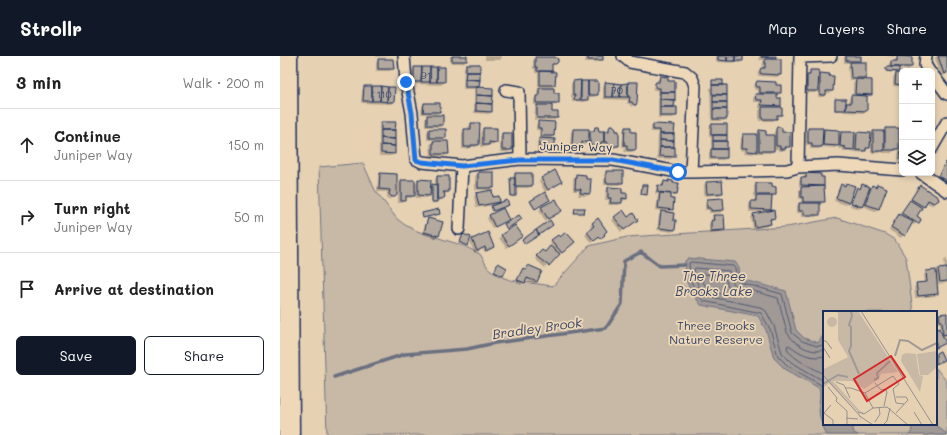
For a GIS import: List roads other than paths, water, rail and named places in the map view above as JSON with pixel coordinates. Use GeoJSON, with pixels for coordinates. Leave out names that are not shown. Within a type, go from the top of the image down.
{"type":"FeatureCollection","features":[{"type":"Feature","properties":{"kind":"highway"},"geometry":{"type":"LineString","coordinates":[[288,56],[289,435]]}},
{"type":"Feature","properties":{"kind":"street","name":"Juniper Way"},"geometry":{"type":"LineString","coordinates":[[404,56],[406,82],[412,113],[416,160],[422,162],[462,166],[520,160],[613,160],[678,172],[787,170],[798,167],[838,165],[899,170]]}},
{"type":"Feature","properties":{"kind":"street"},"geometry":{"type":"LineString","coordinates":[[623,56],[630,62],[685,72],[692,78],[695,86],[691,172]]}},
{"type":"Feature","properties":{"kind":"street"},"geometry":{"type":"LineString","coordinates":[[798,167],[800,56],[831,56]]}},
{"type":"Feature","properties":{"kind":"street"},"geometry":{"type":"LineString","coordinates":[[926,56],[925,65],[927,68]]}},
{"type":"Feature","properties":{"kind":"street"},"geometry":{"type":"LineString","coordinates":[[935,78],[947,94]]}},
{"type":"Feature","properties":{"kind":"street"},"geometry":{"type":"LineString","coordinates":[[506,90],[519,92],[520,160]]}},
{"type":"Feature","properties":{"kind":"street"},"geometry":{"type":"LineString","coordinates":[[935,143],[947,122]]}},
{"type":"Feature","properties":{"kind":"street"},"geometry":{"type":"LineString","coordinates":[[459,229],[462,166]]}},
{"type":"Feature","properties":{"kind":"street"},"geometry":{"type":"LineString","coordinates":[[925,176],[947,191]]}},
{"type":"Feature","properties":{"kind":"water","name":"The Three Brooks Lake"},"geometry":{"type":"Polygon","coordinates":[[[688,258],[735,262],[739,267],[740,279],[786,291],[796,330],[804,338],[818,343],[823,336],[823,425],[852,425],[854,433],[858,435],[827,435],[822,425],[820,415],[819,388],[785,369],[774,358],[766,330],[758,316],[701,305],[690,290],[686,280],[685,261],[688,258]]]}},
{"type":"Feature","properties":{"kind":"water"},"geometry":{"type":"Polygon","coordinates":[[[911,425],[935,425],[947,435],[909,435],[912,431],[911,425]]]}},
{"type":"Feature","properties":{"kind":"waterway","name":"Bradley Brook"},"geometry":{"type":"LineString","coordinates":[[334,377],[405,354],[467,349],[495,343],[606,328],[622,304],[624,261],[641,252],[660,266],[685,265]]}},
{"type":"Feature","properties":{"kind":"park label","name":"Three Brooks Nature Reserve"},"geometry":{"type":"Point","coordinates":[716,333]}}]}
